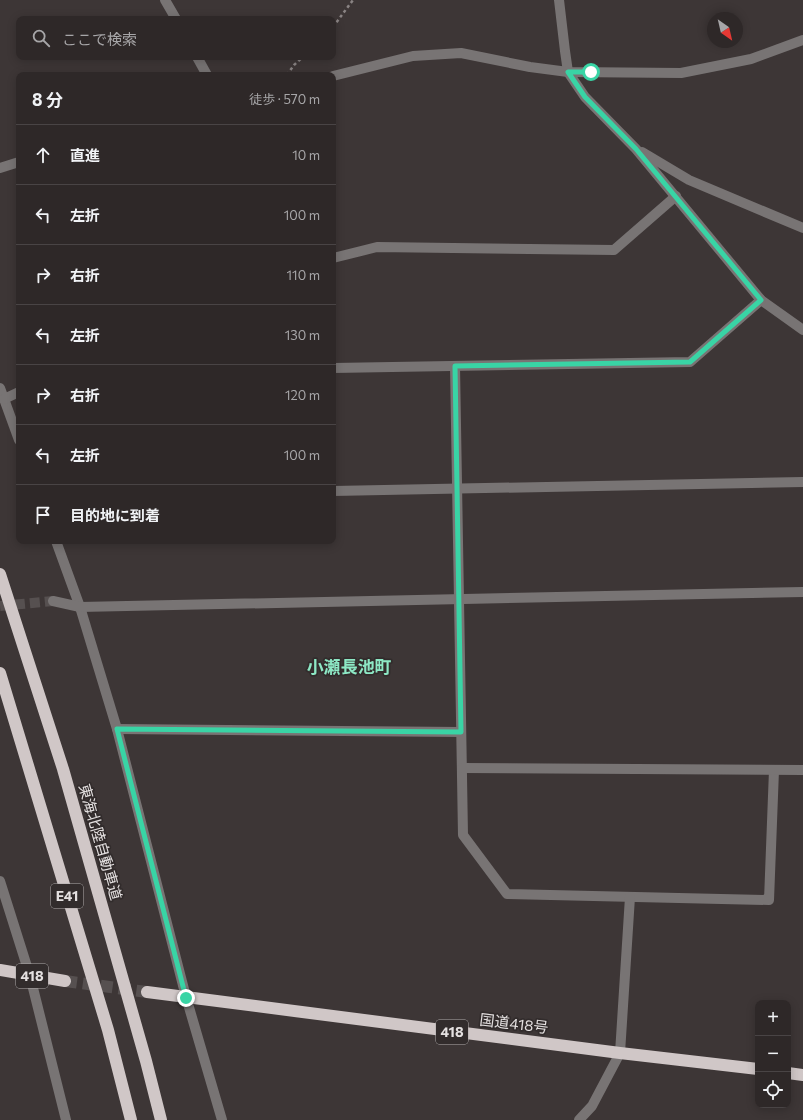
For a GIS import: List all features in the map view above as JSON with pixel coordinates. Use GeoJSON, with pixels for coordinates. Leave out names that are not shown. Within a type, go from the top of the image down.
{"type":"FeatureCollection","features":[{"type":"Feature","properties":{"kind":"highway","name":"東海北陸自動車道"},"geometry":{"type":"LineString","coordinates":[[0,574],[63,769],[146,1061],[161,1120]]}},
{"type":"Feature","properties":{"kind":"highway","name":"E41"},"geometry":{"type":"LineString","coordinates":[[0,673],[108,1030],[131,1120]]}},
{"type":"Feature","properties":{"kind":"highway","name":"418"},"geometry":{"type":"LineString","coordinates":[[0,970],[65,981]]}},
{"type":"Feature","properties":{"kind":"highway","name":"国道418号"},"geometry":{"type":"LineString","coordinates":[[147,992],[620,1054],[755,1069]]}},
{"type":"Feature","properties":{"kind":"highway"},"geometry":{"type":"LineString","coordinates":[[791,1073],[803,1074]]}},
{"type":"Feature","properties":{"kind":"street"},"geometry":{"type":"LineString","coordinates":[[165,0],[174,16]]}},
{"type":"Feature","properties":{"kind":"street"},"geometry":{"type":"LineString","coordinates":[[559,0],[564,51],[568,72],[585,97],[636,149],[761,300],[803,330]]}},
{"type":"Feature","properties":{"kind":"street"},"geometry":{"type":"LineString","coordinates":[[336,75],[413,56],[461,53],[530,67],[568,72],[681,73],[751,59],[803,40]]}},
{"type":"Feature","properties":{"kind":"street"},"geometry":{"type":"LineString","coordinates":[[199,60],[205,72]]}},
{"type":"Feature","properties":{"kind":"street"},"geometry":{"type":"LineString","coordinates":[[636,149],[689,180],[803,228]]}},
{"type":"Feature","properties":{"kind":"street"},"geometry":{"type":"LineString","coordinates":[[0,168],[16,163]]}},
{"type":"Feature","properties":{"kind":"street"},"geometry":{"type":"LineString","coordinates":[[336,257],[377,247],[614,250],[676,196]]}},
{"type":"Feature","properties":{"kind":"street"},"geometry":{"type":"LineString","coordinates":[[336,368],[690,362],[761,300]]}},
{"type":"Feature","properties":{"kind":"street"},"geometry":{"type":"LineString","coordinates":[[455,366],[463,835],[507,894],[769,900],[774,770]]}},
{"type":"Feature","properties":{"kind":"street"},"geometry":{"type":"LineString","coordinates":[[0,388],[16,432]]}},
{"type":"Feature","properties":{"kind":"street"},"geometry":{"type":"LineString","coordinates":[[4,399],[16,393]]}},
{"type":"Feature","properties":{"kind":"street"},"geometry":{"type":"LineString","coordinates":[[336,491],[803,482]]}},
{"type":"Feature","properties":{"kind":"street"},"geometry":{"type":"LineString","coordinates":[[57,544],[80,607],[117,729],[186,998],[222,1120]]}},
{"type":"Feature","properties":{"kind":"street"},"geometry":{"type":"LineString","coordinates":[[53,601],[80,607],[803,592]]}},
{"type":"Feature","properties":{"kind":"street"},"geometry":{"type":"LineString","coordinates":[[117,729],[461,732]]}},
{"type":"Feature","properties":{"kind":"street"},"geometry":{"type":"LineString","coordinates":[[462,768],[803,770]]}},
{"type":"Feature","properties":{"kind":"street"},"geometry":{"type":"LineString","coordinates":[[0,881],[30,976],[66,1120]]}},
{"type":"Feature","properties":{"kind":"street"},"geometry":{"type":"LineString","coordinates":[[579,1120],[592,1106],[620,1054],[630,897]]}},
{"type":"Feature","properties":{"kind":"path"},"geometry":{"type":"LineString","coordinates":[[336,23],[353,0]]}},
{"type":"Feature","properties":{"kind":"path"},"geometry":{"type":"LineString","coordinates":[[289,72],[300,60]]}},
{"type":"Feature","properties":{"kind":"tunnel"},"geometry":{"type":"LineString","coordinates":[[0,606],[53,601]]}},
{"type":"Feature","properties":{"kind":"tunnel"},"geometry":{"type":"LineString","coordinates":[[65,981],[147,992]]}},
{"type":"Feature","properties":{"kind":"district","name":"小瀬長池町"},"geometry":{"type":"Point","coordinates":[349,667]}},
{"type":"Feature","properties":{"kind":"route"},"geometry":{"type":"LineString","coordinates":[[186,998],[117,729],[461,732],[455,366],[690,362],[761,300],[636,149],[585,97],[568,72],[591,72]]}}]}
